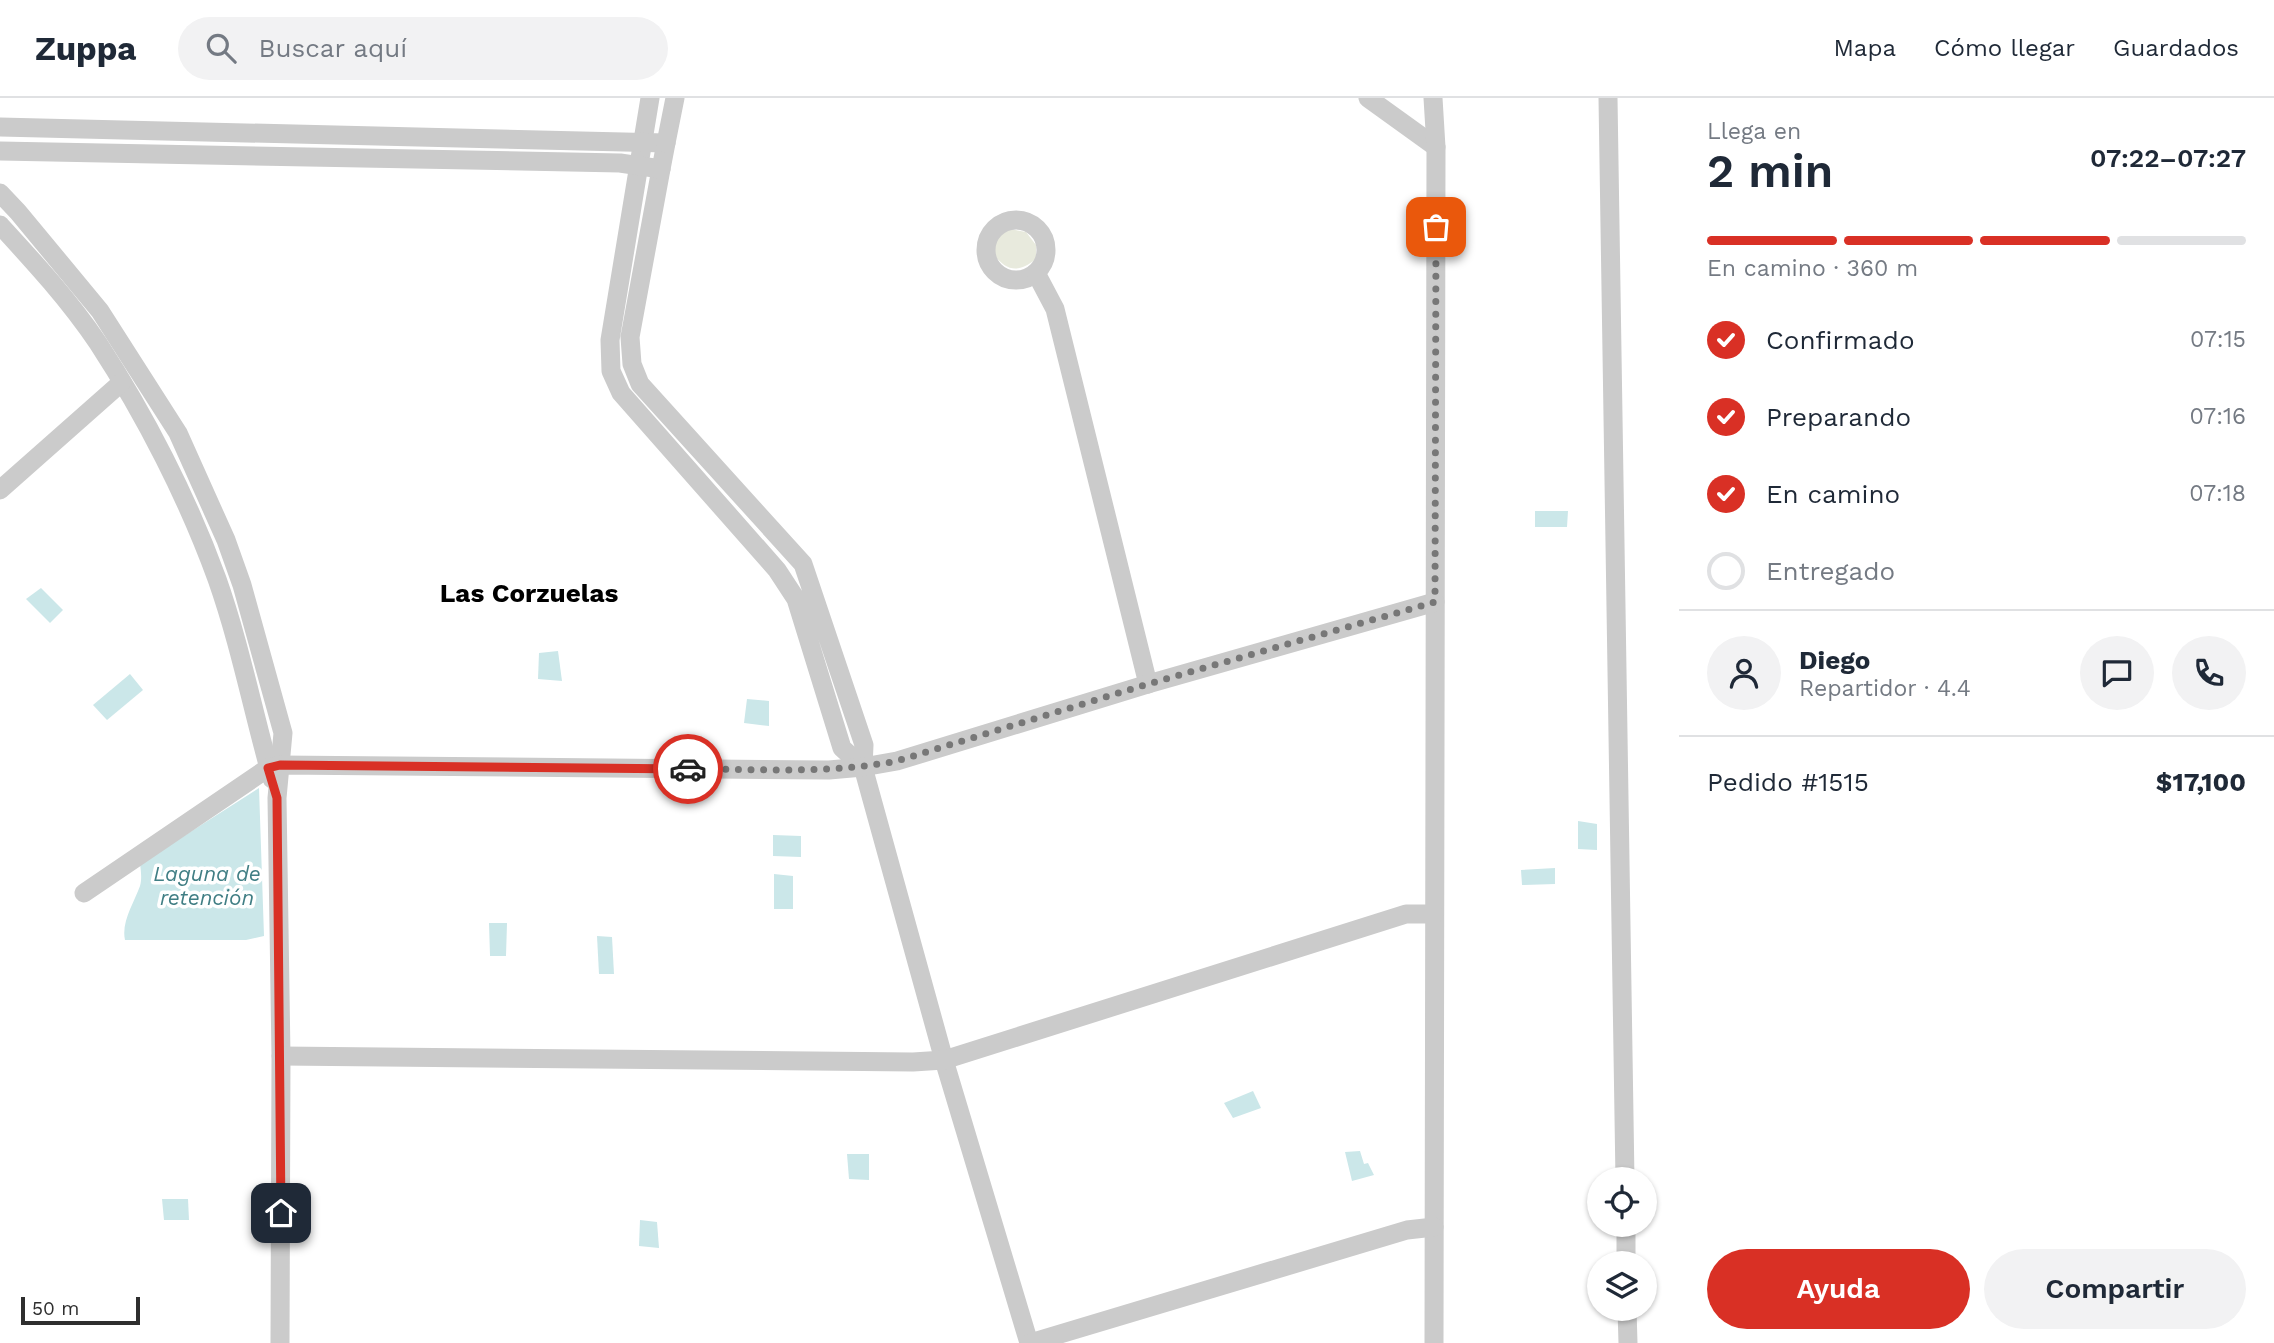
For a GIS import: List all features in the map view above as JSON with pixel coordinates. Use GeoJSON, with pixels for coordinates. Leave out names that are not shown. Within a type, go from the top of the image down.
{"type":"FeatureCollection","features":[{"type":"Feature","properties":{"kind":"street"},"geometry":{"type":"LineString","coordinates":[[650,98],[610,340],[611,371],[621,393],[777,570],[796,599],[842,748],[863,767]]}},
{"type":"Feature","properties":{"kind":"street"},"geometry":{"type":"LineString","coordinates":[[675,98],[630,337],[632,364],[640,384],[803,564],[864,745],[863,767],[944,1060],[1030,1343],[1407,1230],[1434,1227]]}},
{"type":"Feature","properties":{"kind":"street"},"geometry":{"type":"LineString","coordinates":[[1368,98],[1436,147]]}},
{"type":"Feature","properties":{"kind":"street"},"geometry":{"type":"LineString","coordinates":[[1433,98],[1436,147],[1434,1343]]}},
{"type":"Feature","properties":{"kind":"street"},"geometry":{"type":"LineString","coordinates":[[1608,98],[1625,1167]]}},
{"type":"Feature","properties":{"kind":"street"},"geometry":{"type":"LineString","coordinates":[[0,127],[642,141],[666,144]]}},
{"type":"Feature","properties":{"kind":"street"},"geometry":{"type":"LineString","coordinates":[[0,151],[593,162],[661,169]]}},
{"type":"Feature","properties":{"kind":"street"},"geometry":{"type":"LineString","coordinates":[[0,193],[100,311],[178,433],[226,540],[242,585],[283,733],[274,766]]}},
{"type":"Feature","properties":{"kind":"street"},"geometry":{"type":"LineString","coordinates":[[0,225],[62,295],[97,342],[122,382],[178,489],[217,580],[274,766],[277,798],[281,1056],[280,1343]]}},
{"type":"Feature","properties":{"kind":"street"},"geometry":{"type":"LineString","coordinates":[[1036,273],[1055,309],[1148,684]]}},
{"type":"Feature","properties":{"kind":"street"},"geometry":{"type":"LineString","coordinates":[[0,490],[122,382]]}},
{"type":"Feature","properties":{"kind":"street"},"geometry":{"type":"LineString","coordinates":[[84,893],[274,766],[829,770],[863,767],[897,761],[1148,684],[1435,602]]}},
{"type":"Feature","properties":{"kind":"street"},"geometry":{"type":"LineString","coordinates":[[281,1056],[913,1062],[944,1060],[1406,914],[1434,914]]}},
{"type":"Feature","properties":{"kind":"street"},"geometry":{"type":"LineString","coordinates":[[1627,1321],[1628,1343]]}},
{"type":"Feature","properties":{"kind":"shaded area"},"geometry":{"type":"Polygon","coordinates":[[[1009,229],[1026,232],[1036,245],[1036,259],[1023,267],[1008,267],[992,253],[994,239],[1009,229]]]}},
{"type":"Feature","properties":{"kind":"water"},"geometry":{"type":"Polygon","coordinates":[[[1535,511],[1568,511],[1567,527],[1535,527],[1535,511]]]}},
{"type":"Feature","properties":{"kind":"water"},"geometry":{"type":"Polygon","coordinates":[[[41,588],[63,610],[50,623],[26,599],[41,588]]]}},
{"type":"Feature","properties":{"kind":"water"},"geometry":{"type":"Polygon","coordinates":[[[558,651],[562,681],[538,679],[539,653],[558,651]]]}},
{"type":"Feature","properties":{"kind":"water"},"geometry":{"type":"Polygon","coordinates":[[[130,674],[143,690],[107,720],[93,705],[130,674]]]}},
{"type":"Feature","properties":{"kind":"water"},"geometry":{"type":"Polygon","coordinates":[[[747,699],[769,701],[769,726],[744,723],[747,699]]]}},
{"type":"Feature","properties":{"kind":"water","name":"Laguna de retención"},"geometry":{"type":"Polygon","coordinates":[[[259,788],[264,936],[246,940],[125,940],[126,919],[141,883],[140,864],[259,788]]]}},
{"type":"Feature","properties":{"kind":"water"},"geometry":{"type":"Polygon","coordinates":[[[1578,821],[1597,824],[1597,850],[1578,849],[1578,821]]]}},
{"type":"Feature","properties":{"kind":"water"},"geometry":{"type":"Polygon","coordinates":[[[773,835],[801,836],[801,857],[773,856],[773,835]]]}},
{"type":"Feature","properties":{"kind":"water"},"geometry":{"type":"Polygon","coordinates":[[[1555,868],[1555,884],[1522,885],[1521,870],[1555,868]]]}},
{"type":"Feature","properties":{"kind":"water"},"geometry":{"type":"Polygon","coordinates":[[[774,874],[793,876],[793,909],[774,909],[774,874]]]}},
{"type":"Feature","properties":{"kind":"water"},"geometry":{"type":"Polygon","coordinates":[[[489,923],[507,923],[506,956],[490,956],[489,923]]]}},
{"type":"Feature","properties":{"kind":"water"},"geometry":{"type":"Polygon","coordinates":[[[597,936],[612,937],[614,974],[599,974],[597,936]]]}},
{"type":"Feature","properties":{"kind":"water"},"geometry":{"type":"Polygon","coordinates":[[[1253,1091],[1261,1108],[1233,1118],[1224,1103],[1253,1091]]]}},
{"type":"Feature","properties":{"kind":"water"},"geometry":{"type":"Polygon","coordinates":[[[1360,1151],[1364,1164],[1368,1163],[1374,1175],[1352,1181],[1345,1152],[1360,1151]]]}},
{"type":"Feature","properties":{"kind":"water"},"geometry":{"type":"Polygon","coordinates":[[[847,1154],[869,1154],[869,1180],[849,1179],[847,1154]]]}},
{"type":"Feature","properties":{"kind":"water"},"geometry":{"type":"Polygon","coordinates":[[[162,1199],[188,1199],[189,1220],[164,1220],[162,1199]]]}},
{"type":"Feature","properties":{"kind":"water"},"geometry":{"type":"Polygon","coordinates":[[[640,1220],[657,1222],[659,1248],[639,1246],[640,1220]]]}},
{"type":"Feature","properties":{"kind":"way so far"},"geometry":{"type":"LineString","coordinates":[[688,769],[829,770],[897,761],[1148,684],[1435,602],[1436,227]]}},
{"type":"Feature","properties":{"kind":"district","name":"Las Corzuelas"},"geometry":{"type":"Point","coordinates":[529,593]}},
{"type":"Feature","properties":{"kind":"route"},"geometry":{"type":"LineString","coordinates":[[281,1213],[277,798],[268,768],[280,765],[688,769]]}}]}
